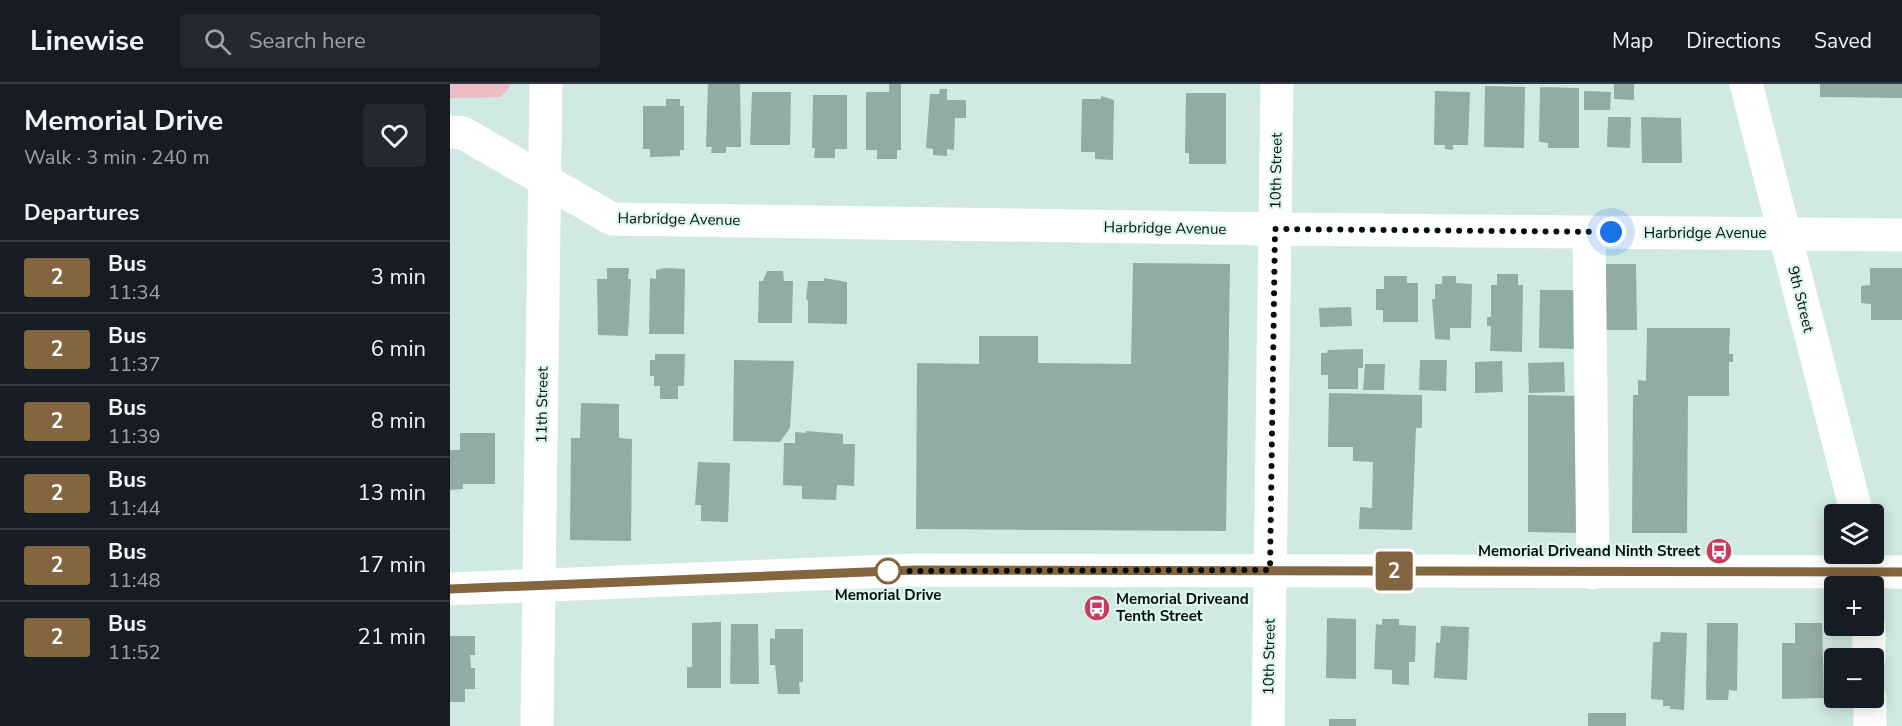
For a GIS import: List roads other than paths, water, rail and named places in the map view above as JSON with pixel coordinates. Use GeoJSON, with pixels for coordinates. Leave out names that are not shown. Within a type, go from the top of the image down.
{"type":"FeatureCollection","features":[{"type":"Feature","properties":{"kind":"street","name":"11th Street"},"geometry":{"type":"LineString","coordinates":[[537,726],[546,84]]}},
{"type":"Feature","properties":{"kind":"street","name":"10th Street"},"geometry":{"type":"LineString","coordinates":[[1268,726],[1277,84]]}},
{"type":"Feature","properties":{"kind":"street","name":"9th Street"},"geometry":{"type":"LineString","coordinates":[[1746,84],[1854,504]]}},
{"type":"Feature","properties":{"kind":"street","name":"Harbridge Avenue"},"geometry":{"type":"LineString","coordinates":[[450,132],[463,133],[612,219],[1902,235]]}},
{"type":"Feature","properties":{"kind":"street"},"geometry":{"type":"LineString","coordinates":[[1589,232],[1593,573]]}},
{"type":"Feature","properties":{"kind":"street"},"geometry":{"type":"LineString","coordinates":[[450,589],[916,570],[1902,572]]}},
{"type":"Feature","properties":{"kind":"street"},"geometry":{"type":"LineString","coordinates":[[1870,708],[1870,726]]}},
{"type":"Feature","properties":{"kind":"place","name":"Memorial Driveand Ninth Street"},"geometry":{"type":"Point","coordinates":[1719,551]}},
{"type":"Feature","properties":{"kind":"place","name":"Memorial Drive"},"geometry":{"type":"Point","coordinates":[888,571]}},
{"type":"Feature","properties":{"kind":"place","name":"Memorial Driveand Tenth Street"},"geometry":{"type":"Point","coordinates":[1097,608]}}]}
